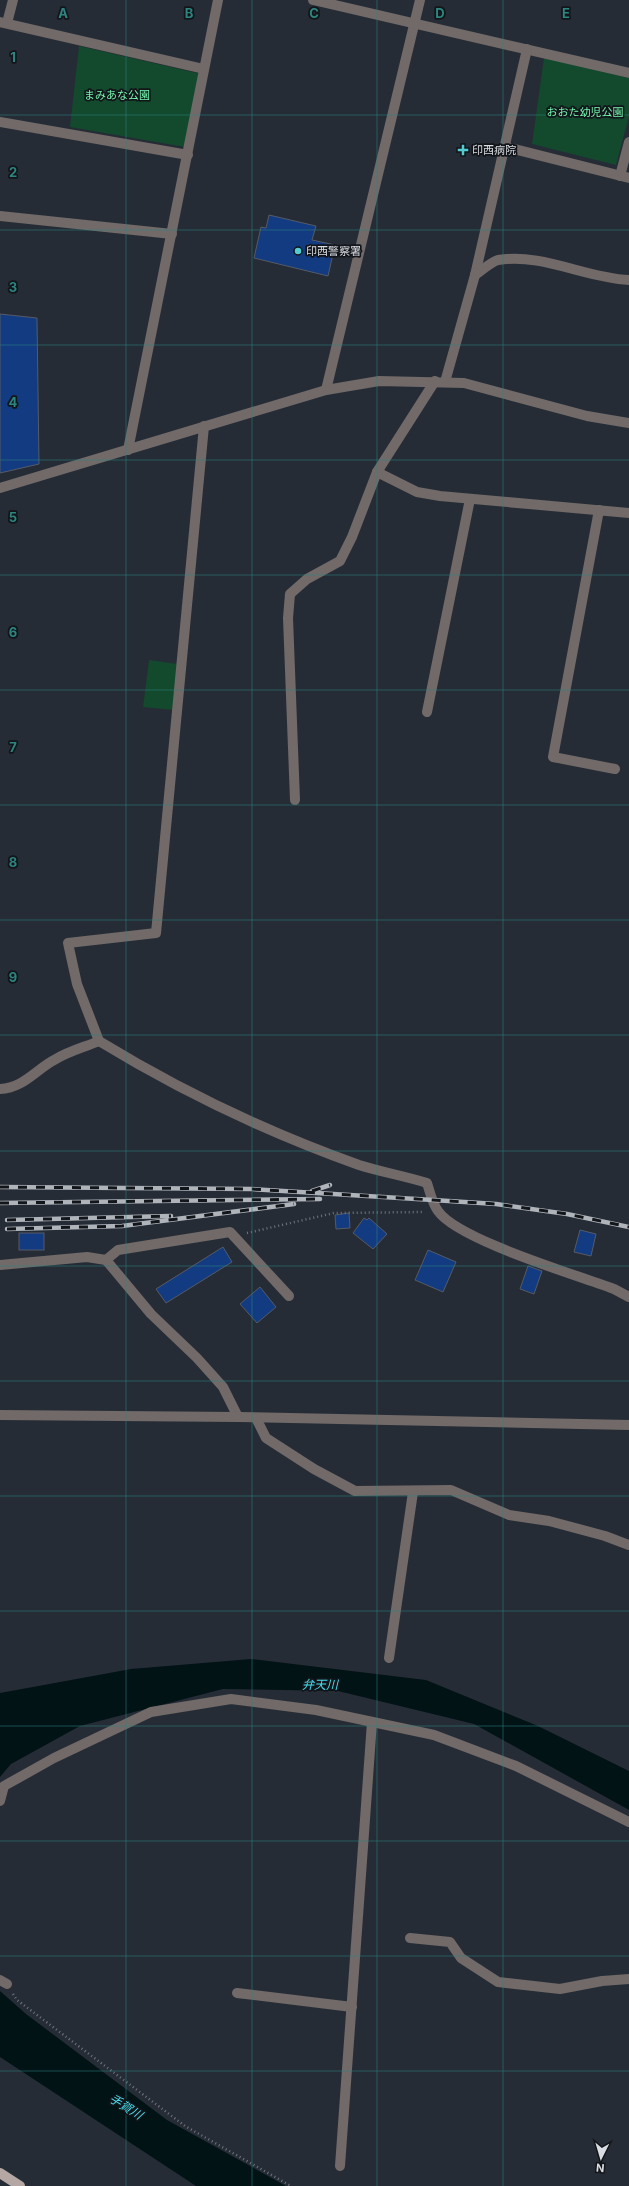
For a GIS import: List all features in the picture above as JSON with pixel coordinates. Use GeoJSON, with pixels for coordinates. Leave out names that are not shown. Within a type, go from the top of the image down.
{"type":"FeatureCollection","features":[{"type":"Feature","properties":{"kind":"main road"},"geometry":{"type":"LineString","coordinates":[[0,2173],[20,2186]]}},
{"type":"Feature","properties":{"kind":"street"},"geometry":{"type":"LineString","coordinates":[[13,0],[4,23],[204,69]]}},
{"type":"Feature","properties":{"kind":"street"},"geometry":{"type":"LineString","coordinates":[[128,450],[218,0]]}},
{"type":"Feature","properties":{"kind":"street"},"geometry":{"type":"LineString","coordinates":[[313,0],[629,73]]}},
{"type":"Feature","properties":{"kind":"street"},"geometry":{"type":"LineString","coordinates":[[326,390],[420,0]]}},
{"type":"Feature","properties":{"kind":"street"},"geometry":{"type":"LineString","coordinates":[[295,800],[288,618],[290,594],[307,579],[340,561],[352,537],[377,472],[440,382],[475,275],[506,147],[527,49]]}},
{"type":"Feature","properties":{"kind":"street"},"geometry":{"type":"LineString","coordinates":[[0,122],[188,155]]}},
{"type":"Feature","properties":{"kind":"street"},"geometry":{"type":"LineString","coordinates":[[506,147],[625,177],[629,142]]}},
{"type":"Feature","properties":{"kind":"street"},"geometry":{"type":"LineString","coordinates":[[0,216],[172,234]]}},
{"type":"Feature","properties":{"kind":"street"},"geometry":{"type":"LineString","coordinates":[[475,275],[497,260],[524,260],[544,262],[594,275],[629,280]]}},
{"type":"Feature","properties":{"kind":"street"},"geometry":{"type":"LineString","coordinates":[[0,488],[326,390],[379,381],[464,383],[588,416],[629,423]]}},
{"type":"Feature","properties":{"kind":"street"},"geometry":{"type":"LineString","coordinates":[[204,426],[156,933],[68,943],[77,984],[99,1041],[165,1080],[266,1129],[361,1165],[427,1182],[438,1212],[457,1226],[503,1250],[614,1289],[629,1297]]}},
{"type":"Feature","properties":{"kind":"street"},"geometry":{"type":"LineString","coordinates":[[377,472],[417,492],[470,499],[629,512]]}},
{"type":"Feature","properties":{"kind":"street"},"geometry":{"type":"LineString","coordinates":[[427,712],[470,499]]}},
{"type":"Feature","properties":{"kind":"street"},"geometry":{"type":"LineString","coordinates":[[599,510],[552,757],[615,769]]}},
{"type":"Feature","properties":{"kind":"street"},"geometry":{"type":"LineString","coordinates":[[0,1089],[12,1089],[32,1077],[55,1059],[99,1041]]}},
{"type":"Feature","properties":{"kind":"street"},"geometry":{"type":"LineString","coordinates":[[106,1260],[118,1250],[230,1232],[289,1296]]}},
{"type":"Feature","properties":{"kind":"street"},"geometry":{"type":"LineString","coordinates":[[0,1265],[87,1257],[106,1260],[151,1314],[197,1358],[223,1387],[238,1417]]}},
{"type":"Feature","properties":{"kind":"street"},"geometry":{"type":"LineString","coordinates":[[0,1415],[238,1417],[629,1425]]}},
{"type":"Feature","properties":{"kind":"street"},"geometry":{"type":"LineString","coordinates":[[256,1418],[266,1438],[314,1469],[355,1491],[413,1492],[451,1490],[508,1515],[549,1521],[605,1536],[629,1545]]}},
{"type":"Feature","properties":{"kind":"street"},"geometry":{"type":"LineString","coordinates":[[389,1658],[413,1492]]}},
{"type":"Feature","properties":{"kind":"street"},"geometry":{"type":"LineString","coordinates":[[0,1801],[2,1784],[151,1712],[231,1699],[316,1710],[434,1735],[516,1766],[629,1822]]}},
{"type":"Feature","properties":{"kind":"street"},"geometry":{"type":"LineString","coordinates":[[340,2166],[372,1722]]}},
{"type":"Feature","properties":{"kind":"street"},"geometry":{"type":"LineString","coordinates":[[410,1938],[450,1942],[461,1958],[498,1982],[560,1989],[602,1981],[629,1979]]}},
{"type":"Feature","properties":{"kind":"street"},"geometry":{"type":"LineString","coordinates":[[236,1993],[352,2007]]}},
{"type":"Feature","properties":{"kind":"path"},"geometry":{"type":"LineString","coordinates":[[234,1236],[334,1213],[438,1212]]}},
{"type":"Feature","properties":{"kind":"path"},"geometry":{"type":"LineString","coordinates":[[3,1982],[17,2000],[185,2126],[291,2186]]}},
{"type":"Feature","properties":{"kind":"green space","name":"まみあな公園"},"geometry":{"type":"Polygon","coordinates":[[[79,46],[201,74],[185,147],[70,127],[79,46]]]}},
{"type":"Feature","properties":{"kind":"green space","name":"おおた幼児公園"},"geometry":{"type":"Polygon","coordinates":[[[544,58],[629,78],[629,116],[616,165],[532,144],[544,58]]]}},
{"type":"Feature","properties":{"kind":"green space"},"geometry":{"type":"Polygon","coordinates":[[[149,660],[178,664],[174,710],[143,707],[149,660]]]}},
{"type":"Feature","properties":{"kind":"water","name":"弁天川"},"geometry":{"type":"Polygon","coordinates":[[[251,1659],[426,1680],[538,1726],[629,1771],[629,1810],[474,1724],[338,1691],[223,1689],[80,1726],[11,1764],[0,1777],[0,1693],[131,1669],[251,1659]]]}},
{"type":"Feature","properties":{"kind":"water","name":"手賀川"},"geometry":{"type":"Polygon","coordinates":[[[0,1991],[26,2014],[167,2120],[286,2186],[196,2186],[0,2057],[0,1991]]]}},
{"type":"Feature","properties":{"kind":"building"},"geometry":{"type":"Polygon","coordinates":[[[269,215],[316,226],[312,240],[335,245],[328,276],[254,258],[261,227],[266,228],[269,215]]]}},
{"type":"Feature","properties":{"kind":"building"},"geometry":{"type":"Polygon","coordinates":[[[0,314],[37,318],[39,464],[0,473],[0,314]]]}},
{"type":"Feature","properties":{"kind":"building"},"geometry":{"type":"Polygon","coordinates":[[[349,1213],[350,1228],[336,1229],[335,1215],[349,1213]]]}},
{"type":"Feature","properties":{"kind":"building"},"geometry":{"type":"Polygon","coordinates":[[[364,1218],[367,1220],[369,1218],[387,1234],[373,1249],[353,1233],[364,1218]]]}},
{"type":"Feature","properties":{"kind":"building"},"geometry":{"type":"Polygon","coordinates":[[[580,1230],[596,1234],[591,1256],[574,1252],[580,1230]]]}},
{"type":"Feature","properties":{"kind":"building"},"geometry":{"type":"Polygon","coordinates":[[[19,1233],[44,1233],[44,1250],[19,1250],[19,1233]]]}},
{"type":"Feature","properties":{"kind":"building"},"geometry":{"type":"Polygon","coordinates":[[[223,1247],[232,1262],[166,1303],[156,1289],[223,1247]]]}},
{"type":"Feature","properties":{"kind":"building"},"geometry":{"type":"Polygon","coordinates":[[[428,1250],[456,1262],[443,1292],[415,1280],[428,1250]]]}},
{"type":"Feature","properties":{"kind":"building"},"geometry":{"type":"Polygon","coordinates":[[[528,1266],[542,1271],[534,1294],[520,1289],[528,1266]]]}},
{"type":"Feature","properties":{"kind":"building"},"geometry":{"type":"Polygon","coordinates":[[[260,1287],[276,1307],[257,1323],[240,1304],[260,1287]]]}},
{"type":"Feature","properties":{"kind":"railway"},"geometry":{"type":"LineString","coordinates":[[312,1191],[330,1185]]}},
{"type":"Feature","properties":{"kind":"railway"},"geometry":{"type":"LineString","coordinates":[[0,1187],[251,1189],[496,1204],[567,1214],[629,1227]]}},
{"type":"Feature","properties":{"kind":"railway"},"geometry":{"type":"LineString","coordinates":[[0,1203],[320,1199]]}},
{"type":"Feature","properties":{"kind":"railway"},"geometry":{"type":"LineString","coordinates":[[7,1229],[122,1226],[294,1204]]}},
{"type":"Feature","properties":{"kind":"railway"},"geometry":{"type":"LineString","coordinates":[[7,1220],[171,1216]]}},
{"type":"Feature","properties":{"kind":"place","name":"印西病院"},"geometry":{"type":"Point","coordinates":[463,150]}},
{"type":"Feature","properties":{"kind":"place","name":"印西警察署"},"geometry":{"type":"Point","coordinates":[298,251]}}]}
